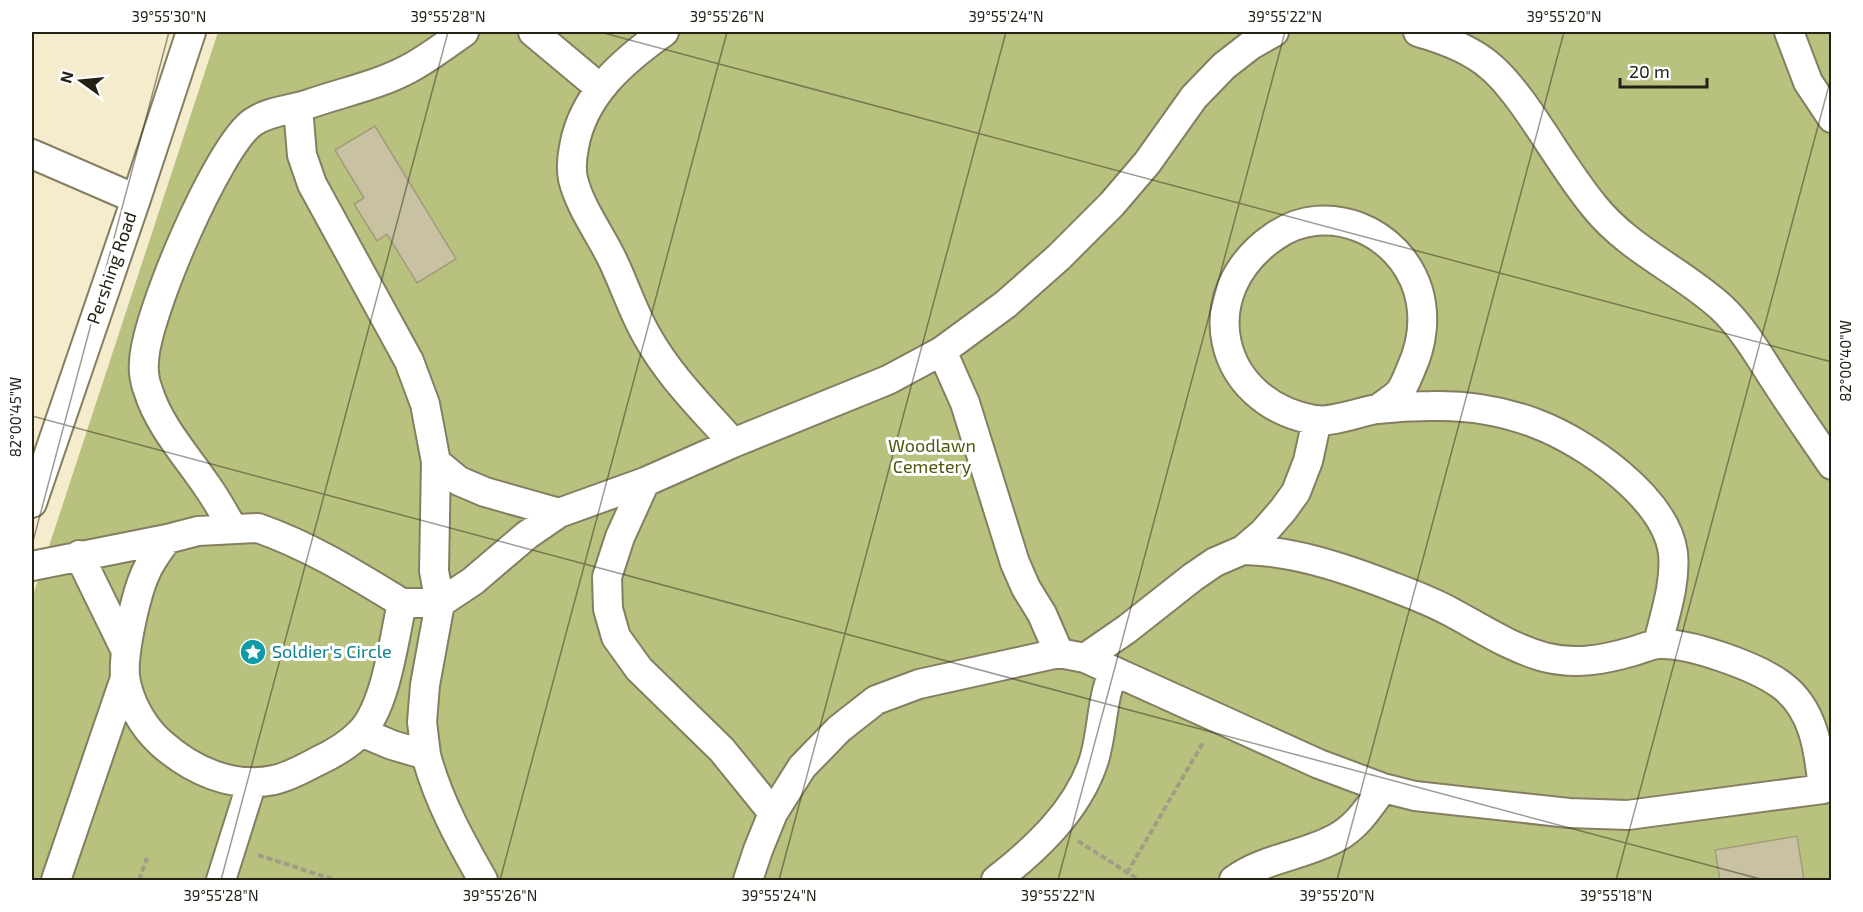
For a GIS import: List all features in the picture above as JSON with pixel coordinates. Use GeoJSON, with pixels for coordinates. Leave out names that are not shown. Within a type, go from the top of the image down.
{"type":"FeatureCollection","features":[{"type":"Feature","properties":{"kind":"street","name":"Pershing Road"},"geometry":{"type":"LineString","coordinates":[[32,503],[40,452],[136,199],[191,32]]}},
{"type":"Feature","properties":{"kind":"street"},"geometry":{"type":"LineString","coordinates":[[233,529],[208,487],[168,433],[147,390],[144,363],[161,294],[218,168],[235,139],[253,122],[277,112],[298,108],[376,83],[411,68],[464,32]]}},
{"type":"Feature","properties":{"kind":"street"},"geometry":{"type":"LineString","coordinates":[[533,32],[600,88]]}},
{"type":"Feature","properties":{"kind":"street"},"geometry":{"type":"LineString","coordinates":[[664,32],[616,70],[600,88],[584,115],[576,136],[573,178],[581,201],[605,243],[621,276],[631,305],[648,338],[666,366],[733,443]]}},
{"type":"Feature","properties":{"kind":"street"},"geometry":{"type":"LineString","coordinates":[[32,566],[198,531],[258,528],[290,539],[402,603],[440,603],[473,581],[527,535],[559,513],[645,482],[733,443],[888,380],[942,351],[1006,304],[1059,257],[1112,204],[1147,163],[1194,97],[1224,66],[1251,45],[1274,32]]}},
{"type":"Feature","properties":{"kind":"street"},"geometry":{"type":"LineString","coordinates":[[1418,32],[1442,39],[1491,66],[1535,120],[1594,207],[1609,223],[1638,248],[1698,287],[1724,310],[1745,334],[1827,451]]}},
{"type":"Feature","properties":{"kind":"street"},"geometry":{"type":"LineString","coordinates":[[1789,32],[1808,82],[1832,118]]}},
{"type":"Feature","properties":{"kind":"street"},"geometry":{"type":"LineString","coordinates":[[298,108],[302,155],[312,184],[409,360],[425,404],[436,462],[434,571],[440,603],[425,685],[422,722],[426,755],[434,784],[464,847],[483,880]]}},
{"type":"Feature","properties":{"kind":"street"},"geometry":{"type":"LineString","coordinates":[[32,154],[136,199]]}},
{"type":"Feature","properties":{"kind":"street"},"geometry":{"type":"LineString","coordinates":[[1378,409],[1400,391],[1419,352],[1422,333],[1418,290],[1394,249],[1360,226],[1343,221],[1322,219],[1300,223],[1276,235],[1259,249],[1244,266],[1231,289],[1224,314],[1226,341],[1233,364],[1249,386],[1266,400],[1285,411],[1317,420],[1378,409],[1431,406],[1458,407],[1501,414],[1536,423],[1557,433],[1610,466],[1633,486],[1649,505],[1665,528],[1672,551],[1673,576],[1658,643]]}},
{"type":"Feature","properties":{"kind":"street"},"geometry":{"type":"LineString","coordinates":[[942,351],[965,403],[1015,563],[1026,588],[1042,614],[1072,655],[1114,671],[1319,764],[1383,788],[1415,795],[1508,807],[1628,816],[1827,787],[1819,749],[1809,718],[1795,698],[1780,684],[1737,662],[1658,643],[1589,662],[1566,662],[1520,648],[1448,610],[1361,575],[1295,555],[1243,550]]}},
{"type":"Feature","properties":{"kind":"street"},"geometry":{"type":"LineString","coordinates":[[748,880],[773,813],[802,767],[839,729],[876,700],[919,684],[1072,655],[1127,629],[1215,562],[1243,550],[1269,525],[1296,492],[1308,461],[1317,420]]}},
{"type":"Feature","properties":{"kind":"street"},"geometry":{"type":"LineString","coordinates":[[436,462],[459,481],[486,492],[559,513]]}},
{"type":"Feature","properties":{"kind":"street"},"geometry":{"type":"LineString","coordinates":[[645,482],[620,537],[607,577],[608,609],[616,637],[639,669],[722,750],[773,813]]}},
{"type":"Feature","properties":{"kind":"street"},"geometry":{"type":"LineString","coordinates":[[56,880],[125,678],[126,650],[146,571],[166,539]]}},
{"type":"Feature","properties":{"kind":"street"},"geometry":{"type":"LineString","coordinates":[[79,555],[126,650]]}},
{"type":"Feature","properties":{"kind":"street"},"geometry":{"type":"LineString","coordinates":[[125,678],[136,710],[152,734],[175,755],[197,769],[226,779],[252,782],[274,780],[303,769],[334,753],[362,732],[375,711],[383,688],[402,603]]}},
{"type":"Feature","properties":{"kind":"street"},"geometry":{"type":"LineString","coordinates":[[996,880],[1035,848],[1076,798],[1094,761],[1108,683],[1114,671]]}},
{"type":"Feature","properties":{"kind":"street"},"geometry":{"type":"LineString","coordinates":[[362,732],[392,746],[426,755]]}},
{"type":"Feature","properties":{"kind":"street"},"geometry":{"type":"LineString","coordinates":[[221,880],[252,782]]}},
{"type":"Feature","properties":{"kind":"street"},"geometry":{"type":"LineString","coordinates":[[1234,880],[1260,865],[1337,838],[1359,821],[1383,788]]}},
{"type":"Feature","properties":{"kind":"path"},"geometry":{"type":"LineString","coordinates":[[1127,873],[1218,717]]}},
{"type":"Feature","properties":{"kind":"path"},"geometry":{"type":"LineString","coordinates":[[1055,826],[1139,880]]}},
{"type":"Feature","properties":{"kind":"path"},"geometry":{"type":"LineString","coordinates":[[232,847],[336,880]]}},
{"type":"Feature","properties":{"kind":"path"},"geometry":{"type":"LineString","coordinates":[[139,880],[147,858]]}},
{"type":"Feature","properties":{"kind":"green space","name":"Woodlawn Cemetery"},"geometry":{"type":"Polygon","coordinates":[[[218,32],[1831,32],[1831,880],[32,880],[32,598],[218,32]]]}},
{"type":"Feature","properties":{"kind":"building"},"geometry":{"type":"Polygon","coordinates":[[[375,126],[456,259],[417,283],[387,234],[377,241],[354,204],[364,198],[335,150],[375,126]]]}},
{"type":"Feature","properties":{"kind":"building"},"geometry":{"type":"Polygon","coordinates":[[[1797,836],[1804,880],[1720,880],[1715,850],[1797,836]]]}},
{"type":"Feature","properties":{"kind":"place","name":"Soldier's Circle"},"geometry":{"type":"Point","coordinates":[253,652]}}]}
